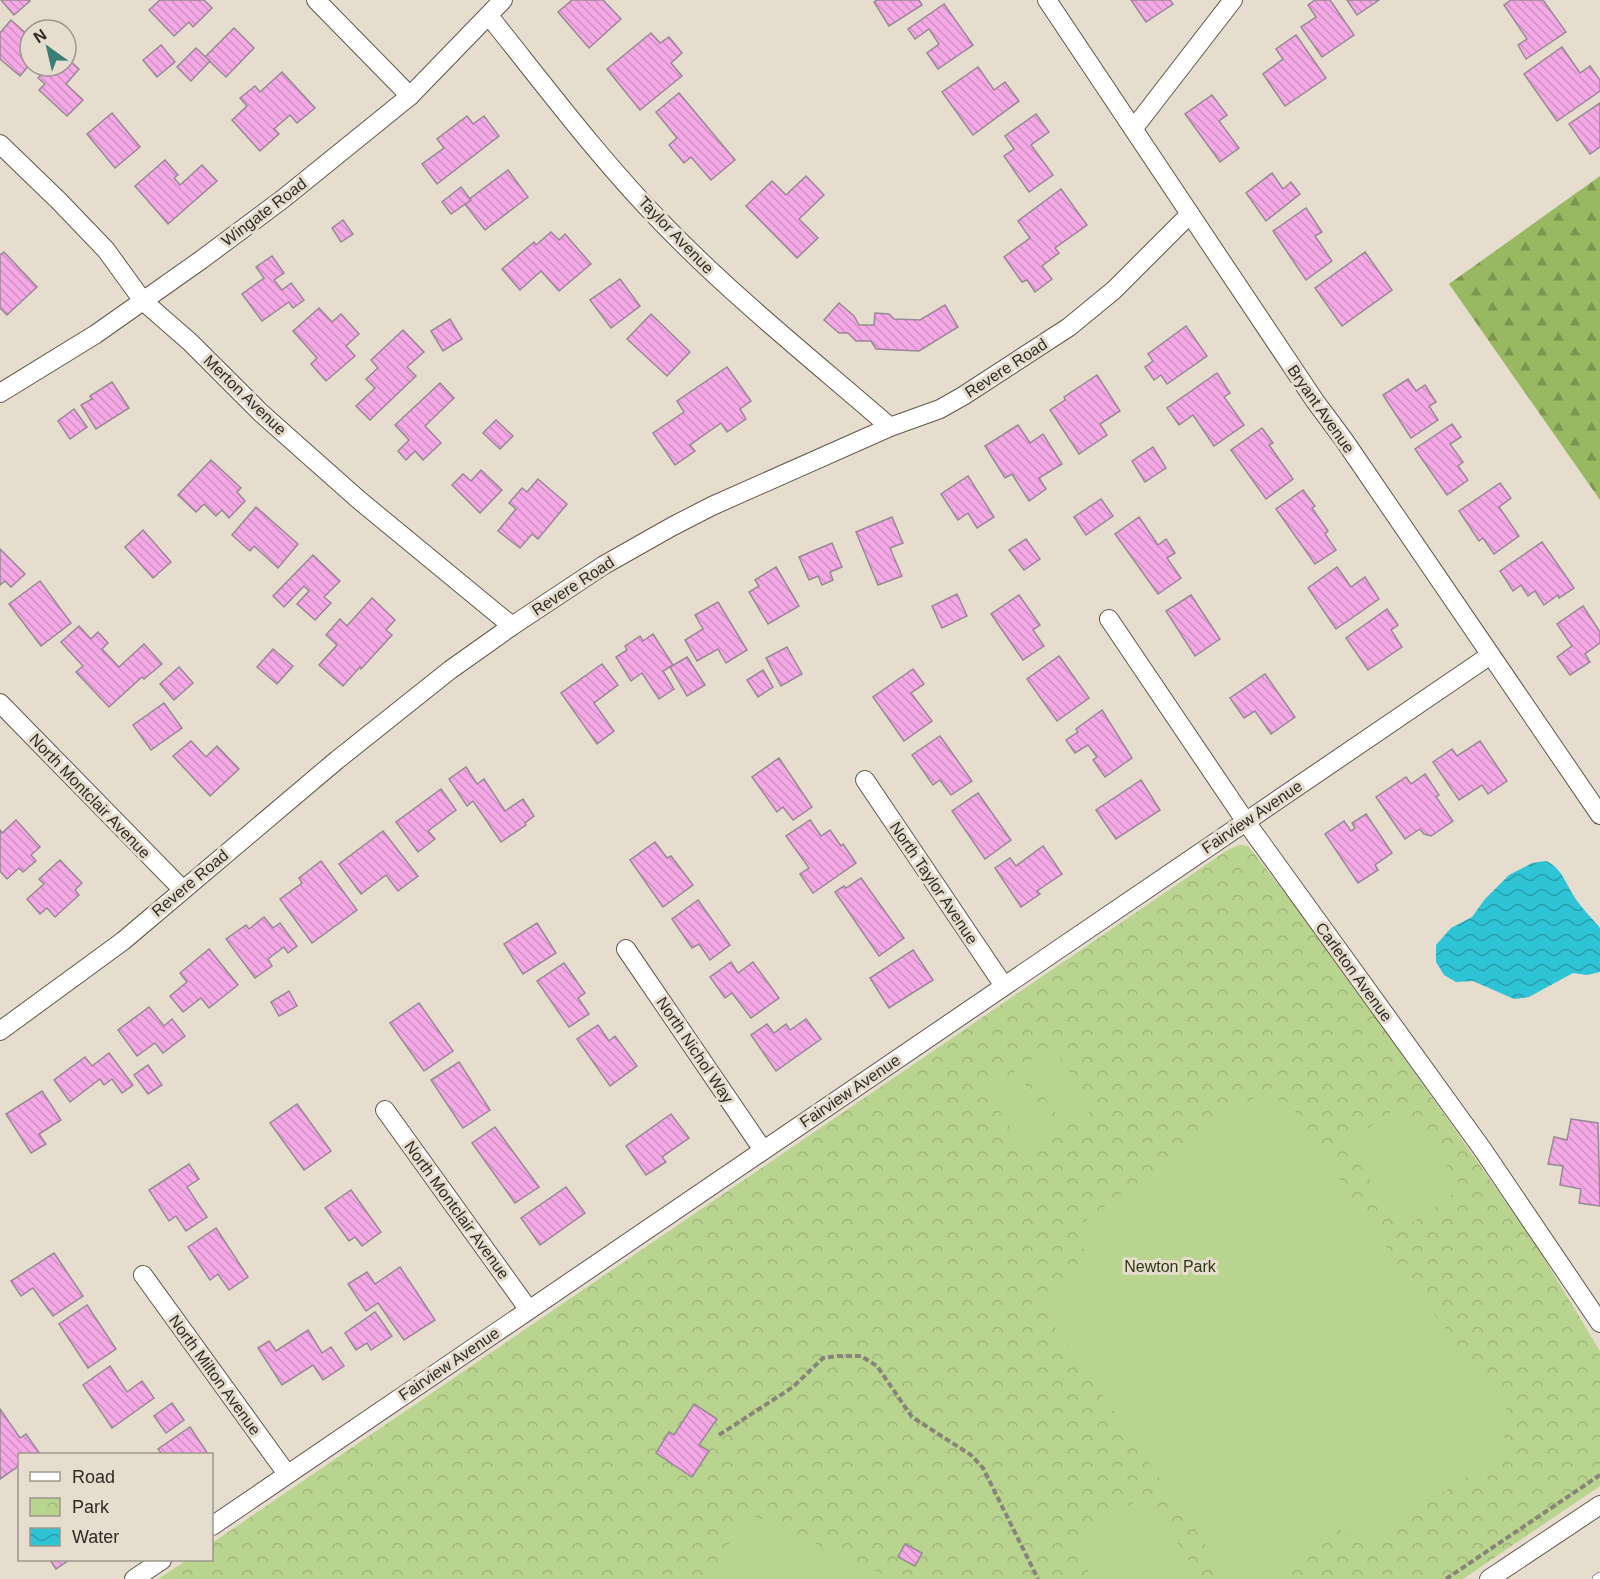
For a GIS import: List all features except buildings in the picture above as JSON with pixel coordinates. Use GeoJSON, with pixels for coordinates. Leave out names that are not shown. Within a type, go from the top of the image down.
{"type":"FeatureCollection","features":[{"type":"Feature","properties":{"kind":"street"},"geometry":{"type":"LineString","coordinates":[[316,0],[410,96]]}},
{"type":"Feature","properties":{"kind":"street","name":"Wingate Road"},"geometry":{"type":"LineString","coordinates":[[0,393],[96,334],[284,198],[410,96],[503,0]]}},
{"type":"Feature","properties":{"kind":"street","name":"Bryant Avenue"},"geometry":{"type":"LineString","coordinates":[[1047,0],[1314,401],[1344,440],[1489,656],[1600,815]]}},
{"type":"Feature","properties":{"kind":"street"},"geometry":{"type":"LineString","coordinates":[[1134,128],[1233,0]]}},
{"type":"Feature","properties":{"kind":"street","name":"Taylor Avenue"},"geometry":{"type":"LineString","coordinates":[[489,16],[601,156],[663,225],[715,275],[890,426]]}},
{"type":"Feature","properties":{"kind":"street","name":"Merton Avenue"},"geometry":{"type":"LineString","coordinates":[[0,144],[106,250],[143,301],[190,342],[261,413],[359,500],[512,626]]}},
{"type":"Feature","properties":{"kind":"street","name":"Revere Road"},"geometry":{"type":"LineString","coordinates":[[0,1030],[123,941],[337,760],[450,669],[512,626],[604,565],[673,526],[890,426],[940,409],[955,400],[1069,327],[1114,290],[1190,214]]}},
{"type":"Feature","properties":{"kind":"street","name":"Carleton Avenue"},"geometry":{"type":"LineString","coordinates":[[1109,619],[1245,822],[1483,1150],[1600,1323]]}},
{"type":"Feature","properties":{"kind":"street","name":"Fairview Avenue"},"geometry":{"type":"LineString","coordinates":[[213,1525],[1489,656]]}},
{"type":"Feature","properties":{"kind":"street","name":"North Montclair Avenue"},"geometry":{"type":"LineString","coordinates":[[0,703],[182,889]]}},
{"type":"Feature","properties":{"kind":"street","name":"North Taylor Avenue"},"geometry":{"type":"LineString","coordinates":[[865,780],[1004,986]]}},
{"type":"Feature","properties":{"kind":"street","name":"North Nichol Way"},"geometry":{"type":"LineString","coordinates":[[626,949],[763,1150]]}},
{"type":"Feature","properties":{"kind":"street","name":"North Montclair Avenue"},"geometry":{"type":"LineString","coordinates":[[385,1110],[529,1310]]}},
{"type":"Feature","properties":{"kind":"street","name":"North Milton Avenue"},"geometry":{"type":"LineString","coordinates":[[143,1275],[287,1474]]}},
{"type":"Feature","properties":{"kind":"street"},"geometry":{"type":"LineString","coordinates":[[1494,1578],[1600,1505]]}},
{"type":"Feature","properties":{"kind":"street"},"geometry":{"type":"LineString","coordinates":[[134,1579],[161,1561]]}},
{"type":"Feature","properties":{"kind":"path"},"geometry":{"type":"LineString","coordinates":[[719,1436],[787,1392],[823,1358],[861,1356],[877,1366],[912,1417],[970,1455],[983,1468],[1038,1579]]}},
{"type":"Feature","properties":{"kind":"path"},"geometry":{"type":"LineString","coordinates":[[1446,1579],[1600,1475]]}},
{"type":"Feature","properties":{"kind":"green space"},"geometry":{"type":"Polygon","coordinates":[[[1600,176],[1600,500],[1449,284],[1600,176]]]}},
{"type":"Feature","properties":{"kind":"green space","name":"Newton Park"},"geometry":{"type":"Polygon","coordinates":[[[1240,845],[1248,846],[1319,937],[1534,1242],[1600,1351],[1600,1486],[1463,1579],[158,1579],[185,1561],[213,1561],[213,1542],[1229,849],[1240,845]]]}},
{"type":"Feature","properties":{"kind":"green space"},"geometry":{"type":"Polygon","coordinates":[[[1052,1046],[1094,1109],[1065,1128],[1023,1065],[1052,1046]]]}},
{"type":"Feature","properties":{"kind":"green space"},"geometry":{"type":"Polygon","coordinates":[[[1016,1070],[1058,1133],[1028,1153],[985,1090],[1016,1070]]]}},
{"type":"Feature","properties":{"kind":"green space"},"geometry":{"type":"Polygon","coordinates":[[[1256,1096],[1288,1102],[1406,1277],[1508,1411],[1502,1453],[1367,1544],[1338,1529],[1265,1579],[1229,1579],[1038,1301],[1091,1264],[1074,1229],[1256,1096]]]}},
{"type":"Feature","properties":{"kind":"green space"},"geometry":{"type":"Polygon","coordinates":[[[1402,1104],[1462,1187],[1405,1228],[1345,1145],[1402,1104]]]}},
{"type":"Feature","properties":{"kind":"green space"},"geometry":{"type":"Polygon","coordinates":[[[1145,1495],[1201,1579],[1094,1579],[1071,1545],[1145,1495]]]}},
{"type":"Feature","properties":{"kind":"green space"},"geometry":{"type":"Polygon","coordinates":[[[744,1511],[893,1579],[713,1579],[744,1511]]]}},
{"type":"Feature","properties":{"kind":"water"},"geometry":{"type":"Polygon","coordinates":[[[1546,861],[1557,868],[1574,897],[1600,928],[1600,972],[1587,975],[1573,973],[1529,997],[1514,999],[1473,981],[1456,982],[1444,975],[1436,962],[1436,945],[1451,928],[1472,917],[1485,899],[1509,875],[1532,863],[1546,861]]]}}]}
